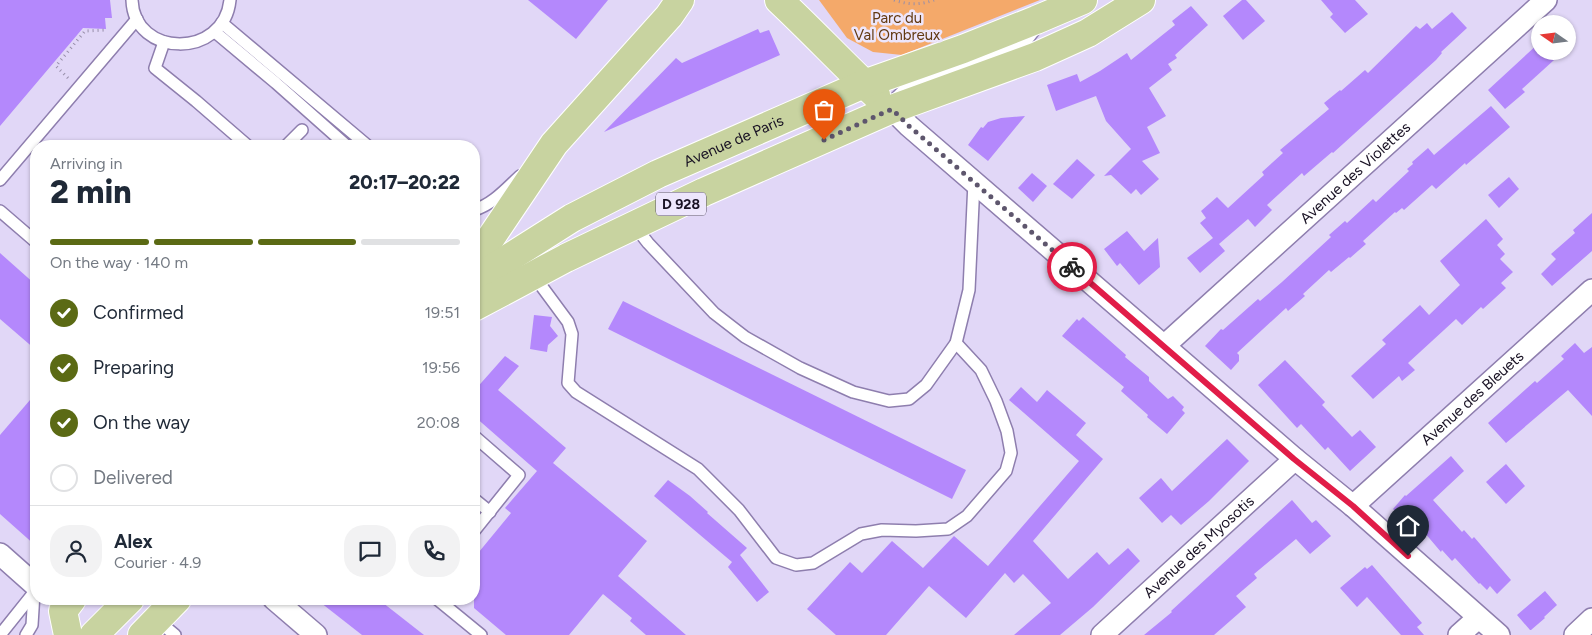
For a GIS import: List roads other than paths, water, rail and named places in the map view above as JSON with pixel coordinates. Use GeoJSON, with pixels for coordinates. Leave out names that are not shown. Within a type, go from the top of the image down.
{"type":"FeatureCollection","features":[{"type":"Feature","properties":{"kind":"main road"},"geometry":{"type":"LineString","coordinates":[[480,252],[554,144],[669,16],[680,0]]}},
{"type":"Feature","properties":{"kind":"main road"},"geometry":{"type":"LineString","coordinates":[[779,0],[892,109]]}},
{"type":"Feature","properties":{"kind":"main road"},"geometry":{"type":"LineString","coordinates":[[798,0],[814,32]]}},
{"type":"Feature","properties":{"kind":"main road","name":"Avenue de Paris"},"geometry":{"type":"LineString","coordinates":[[480,276],[572,218],[658,174],[864,84],[963,50],[1083,0]]}},
{"type":"Feature","properties":{"kind":"main road","name":"Avenue de Paris"},"geometry":{"type":"LineString","coordinates":[[480,304],[566,258],[704,192],[892,109],[1035,57],[1088,33],[1141,0]]}},
{"type":"Feature","properties":{"kind":"main road"},"geometry":{"type":"LineString","coordinates":[[566,258],[634,205],[845,113],[864,84]]}},
{"type":"Feature","properties":{"kind":"main road"},"geometry":{"type":"LineString","coordinates":[[94,635],[124,605]]}},
{"type":"Feature","properties":{"kind":"main road"},"geometry":{"type":"LineString","coordinates":[[158,630],[173,605]]}},
{"type":"Feature","properties":{"kind":"street","name":"Avenue des Violettes"},"geometry":{"type":"LineString","coordinates":[[1164,346],[1546,0]]}},
{"type":"Feature","properties":{"kind":"street","name":"Avenue de Paris"},"geometry":{"type":"LineString","coordinates":[[892,109],[913,88],[924,82],[967,62],[1014,47],[1036,20]]}},
{"type":"Feature","properties":{"kind":"street"},"geometry":{"type":"LineString","coordinates":[[892,109],[909,126],[1294,459],[1353,506],[1499,635]]}},
{"type":"Feature","properties":{"kind":"street","name":"Avenue des Bleuets"},"geometry":{"type":"LineString","coordinates":[[1353,506],[1592,290]]}},
{"type":"Feature","properties":{"kind":"street","name":"Avenue des Myosotis"},"geometry":{"type":"LineString","coordinates":[[1102,635],[1294,459]]}},
{"type":"Feature","properties":{"kind":"street"},"geometry":{"type":"LineString","coordinates":[[0,554],[30,584]]}},
{"type":"Feature","properties":{"kind":"street"},"geometry":{"type":"LineString","coordinates":[[281,605],[316,635]]}},
{"type":"Feature","properties":{"kind":"street"},"geometry":{"type":"LineString","coordinates":[[1459,635],[1478,618]]}},
{"type":"Feature","properties":{"kind":"street"},"geometry":{"type":"LineString","coordinates":[[1575,635],[1592,619]]}},
{"type":"Feature","properties":{"kind":"lane"},"geometry":{"type":"LineString","coordinates":[[132,0],[137,19],[144,29],[164,42],[177,45],[191,44],[204,39],[219,27],[229,8],[230,0]]}},
{"type":"Feature","properties":{"kind":"lane"},"geometry":{"type":"LineString","coordinates":[[34,140],[137,19]]}},
{"type":"Feature","properties":{"kind":"lane"},"geometry":{"type":"LineString","coordinates":[[219,27],[341,140]]}},
{"type":"Feature","properties":{"kind":"lane"},"geometry":{"type":"LineString","coordinates":[[219,27],[360,140]]}},
{"type":"Feature","properties":{"kind":"lane"},"geometry":{"type":"LineString","coordinates":[[164,42],[155,68],[241,140]]}},
{"type":"Feature","properties":{"kind":"lane"},"geometry":{"type":"LineString","coordinates":[[292,140],[302,130]]}},
{"type":"Feature","properties":{"kind":"lane"},"geometry":{"type":"LineString","coordinates":[[480,208],[494,200],[554,144]]}},
{"type":"Feature","properties":{"kind":"lane"},"geometry":{"type":"LineString","coordinates":[[0,180],[30,145]]}},
{"type":"Feature","properties":{"kind":"lane"},"geometry":{"type":"LineString","coordinates":[[634,226],[714,313],[745,337],[800,368],[853,392],[889,401],[909,399],[926,385],[956,343],[969,290],[974,182]]}},
{"type":"Feature","properties":{"kind":"lane"},"geometry":{"type":"LineString","coordinates":[[0,210],[30,237]]}},
{"type":"Feature","properties":{"kind":"lane"},"geometry":{"type":"LineString","coordinates":[[533,275],[568,322],[572,334],[568,383],[576,392],[698,469],[739,510],[776,558],[796,565],[814,563],[861,534],[882,530],[948,530],[967,516],[1006,471],[1012,453],[1007,431],[996,401],[981,370],[956,343]]}},
{"type":"Feature","properties":{"kind":"lane"},"geometry":{"type":"LineString","coordinates":[[480,441],[519,476],[480,524]]}},
{"type":"Feature","properties":{"kind":"lane"},"geometry":{"type":"LineString","coordinates":[[480,504],[490,512]]}},
{"type":"Feature","properties":{"kind":"lane"},"geometry":{"type":"LineString","coordinates":[[444,605],[481,635]]}},
{"type":"Feature","properties":{"kind":"lane"},"geometry":{"type":"LineString","coordinates":[[0,635],[55,609]]}},
{"type":"Feature","properties":{"kind":"lane"},"geometry":{"type":"LineString","coordinates":[[26,635],[32,625],[55,609]]}},
{"type":"Feature","properties":{"kind":"park label","name":"Parc du Val Ombreux"},"geometry":{"type":"Point","coordinates":[897,26]}}]}
